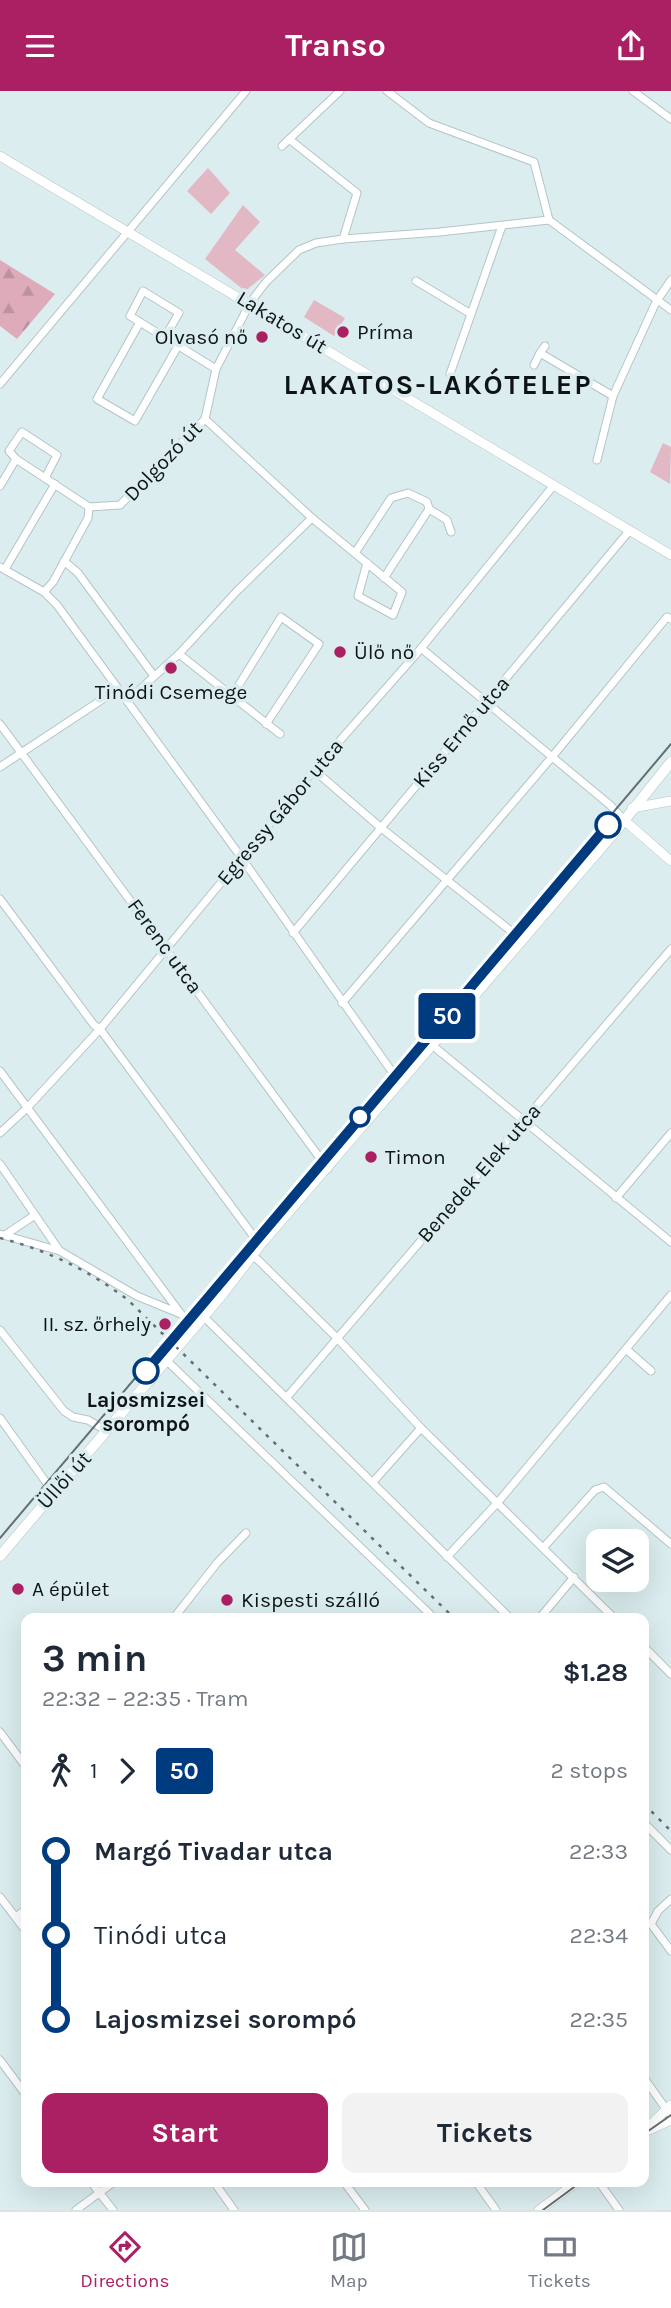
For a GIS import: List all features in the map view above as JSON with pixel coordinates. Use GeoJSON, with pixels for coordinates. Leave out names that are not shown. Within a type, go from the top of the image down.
{"type":"FeatureCollection","features":[{"type":"Feature","properties":{"kind":"main road","name":"Üllői út"},"geometry":{"type":"LineString","coordinates":[[0,1556],[195,1327],[260,1245],[328,1169],[671,762]]}},
{"type":"Feature","properties":{"kind":"street"},"geometry":{"type":"LineString","coordinates":[[0,384],[246,91]]}},
{"type":"Feature","properties":{"kind":"street"},"geometry":{"type":"LineString","coordinates":[[282,146],[340,91]]}},
{"type":"Feature","properties":{"kind":"street"},"geometry":{"type":"LineString","coordinates":[[387,91],[429,123],[534,162],[549,220],[656,302],[671,310]]}},
{"type":"Feature","properties":{"kind":"street"},"geometry":{"type":"LineString","coordinates":[[634,91],[671,119]]}},
{"type":"Feature","properties":{"kind":"street"},"geometry":{"type":"LineString","coordinates":[[289,139],[357,193],[344,239]]}},
{"type":"Feature","properties":{"kind":"street","name":"Lakatos út"},"geometry":{"type":"LineString","coordinates":[[0,156],[671,555]]}},
{"type":"Feature","properties":{"kind":"street","name":"Dolgozó út"},"geometry":{"type":"LineString","coordinates":[[89,506],[120,505],[205,419],[216,369],[250,303],[266,282],[299,250],[316,243],[344,239],[549,220]]}},
{"type":"Feature","properties":{"kind":"street"},"geometry":{"type":"LineString","coordinates":[[450,374],[502,226]]}},
{"type":"Feature","properties":{"kind":"street"},"geometry":{"type":"LineString","coordinates":[[597,460],[613,396],[656,302],[671,280]]}},
{"type":"Feature","properties":{"kind":"street"},"geometry":{"type":"LineString","coordinates":[[416,281],[471,314]]}},
{"type":"Feature","properties":{"kind":"street"},"geometry":{"type":"LineString","coordinates":[[165,337],[179,313],[142,291],[130,316],[216,369]]}},
{"type":"Feature","properties":{"kind":"street"},"geometry":{"type":"LineString","coordinates":[[140,322],[97,399],[135,421],[178,346]]}},
{"type":"Feature","properties":{"kind":"street"},"geometry":{"type":"LineString","coordinates":[[534,365],[543,349],[613,396]]}},
{"type":"Feature","properties":{"kind":"street"},"geometry":{"type":"LineString","coordinates":[[205,419],[312,518],[367,563],[384,578],[402,592],[393,615],[358,596],[367,563]]}},
{"type":"Feature","properties":{"kind":"street"},"geometry":{"type":"LineString","coordinates":[[44,592],[53,582],[88,518],[89,506],[45,478],[16,459],[9,451],[22,432],[57,455],[45,478]]}},
{"type":"Feature","properties":{"kind":"street"},"geometry":{"type":"LineString","coordinates":[[0,487],[16,459]]}},
{"type":"Feature","properties":{"kind":"street"},"geometry":{"type":"LineString","coordinates":[[55,484],[2,568],[44,592],[57,605],[241,857],[342,1003],[390,1069],[402,1081]]}},
{"type":"Feature","properties":{"kind":"street","name":"Egressy Gábor utca"},"geometry":{"type":"LineString","coordinates":[[0,1133],[27,1108],[100,1029],[314,770],[421,648],[554,485]]}},
{"type":"Feature","properties":{"kind":"street"},"geometry":{"type":"LineString","coordinates":[[355,554],[391,498],[396,495],[412,493],[427,502],[429,509],[447,520],[451,532]]}},
{"type":"Feature","properties":{"kind":"street"},"geometry":{"type":"LineString","coordinates":[[384,578],[429,509]]}},
{"type":"Feature","properties":{"kind":"street"},"geometry":{"type":"LineString","coordinates":[[127,701],[179,654],[237,591],[312,518]]}},
{"type":"Feature","properties":{"kind":"street","name":"Kiss Ernő utca"},"geometry":{"type":"LineString","coordinates":[[293,933],[630,530]]}},
{"type":"Feature","properties":{"kind":"street"},"geometry":{"type":"LineString","coordinates":[[64,561],[78,573],[154,676]]}},
{"type":"Feature","properties":{"kind":"street"},"geometry":{"type":"LineString","coordinates":[[232,696],[281,617],[319,644],[267,724]]}},
{"type":"Feature","properties":{"kind":"street"},"geometry":{"type":"LineString","coordinates":[[342,1003],[552,757],[667,617],[671,618]]}},
{"type":"Feature","properties":{"kind":"street"},"geometry":{"type":"LineString","coordinates":[[421,648],[671,861]]}},
{"type":"Feature","properties":{"kind":"street"},"geometry":{"type":"LineString","coordinates":[[179,654],[280,734]]}},
{"type":"Feature","properties":{"kind":"street"},"geometry":{"type":"LineString","coordinates":[[0,767],[118,689]]}},
{"type":"Feature","properties":{"kind":"street","name":"Ferenc utca"},"geometry":{"type":"LineString","coordinates":[[0,724],[328,1169]]}},
{"type":"Feature","properties":{"kind":"street"},"geometry":{"type":"LineString","coordinates":[[314,770],[380,827],[521,940]]}},
{"type":"Feature","properties":{"kind":"street"},"geometry":{"type":"LineString","coordinates":[[645,793],[655,804]]}},
{"type":"Feature","properties":{"kind":"street"},"geometry":{"type":"LineString","coordinates":[[632,808],[671,801]]}},
{"type":"Feature","properties":{"kind":"street"},"geometry":{"type":"LineString","coordinates":[[0,899],[260,1245]]}},
{"type":"Feature","properties":{"kind":"street","name":"Benedek Elek utca"},"geometry":{"type":"LineString","coordinates":[[287,1397],[671,949]]}},
{"type":"Feature","properties":{"kind":"street"},"geometry":{"type":"LineString","coordinates":[[432,1045],[671,1242]]}},
{"type":"Feature","properties":{"kind":"street"},"geometry":{"type":"LineString","coordinates":[[0,1071],[181,1314],[195,1327]]}},
{"type":"Feature","properties":{"kind":"street"},"geometry":{"type":"LineString","coordinates":[[616,1198],[671,1133]]}},
{"type":"Feature","properties":{"kind":"street"},"geometry":{"type":"LineString","coordinates":[[0,1164],[60,1251]]}},
{"type":"Feature","properties":{"kind":"street"},"geometry":{"type":"LineString","coordinates":[[3,1234],[35,1215]]}},
{"type":"Feature","properties":{"kind":"street"},"geometry":{"type":"LineString","coordinates":[[3,1234],[60,1251],[137,1296],[181,1314]]}},
{"type":"Feature","properties":{"kind":"street"},"geometry":{"type":"LineString","coordinates":[[253,1255],[338,1339],[421,1428],[499,1501],[609,1613]]}},
{"type":"Feature","properties":{"kind":"street"},"geometry":{"type":"LineString","coordinates":[[447,1557],[499,1501],[671,1296]]}},
{"type":"Feature","properties":{"kind":"street"},"geometry":{"type":"LineString","coordinates":[[204,1316],[505,1613]]}},
{"type":"Feature","properties":{"kind":"street"},"geometry":{"type":"LineString","coordinates":[[0,1330],[64,1411],[107,1431]]}},
{"type":"Feature","properties":{"kind":"street"},"geometry":{"type":"LineString","coordinates":[[626,1349],[651,1371]]}},
{"type":"Feature","properties":{"kind":"street"},"geometry":{"type":"LineString","coordinates":[[166,1360],[429,1613]]}},
{"type":"Feature","properties":{"kind":"street"},"geometry":{"type":"LineString","coordinates":[[0,1418],[53,1492]]}},
{"type":"Feature","properties":{"kind":"street"},"geometry":{"type":"LineString","coordinates":[[373,1482],[421,1428]]}},
{"type":"Feature","properties":{"kind":"street"},"geometry":{"type":"LineString","coordinates":[[544,1547],[595,1490],[604,1487],[671,1544]]}},
{"type":"Feature","properties":{"kind":"street"},"geometry":{"type":"LineString","coordinates":[[178,1613],[217,1563],[246,1533]]}},
{"type":"Feature","properties":{"kind":"street"},"geometry":{"type":"LineString","coordinates":[[544,1613],[574,1577]]}},
{"type":"Feature","properties":{"kind":"street"},"geometry":{"type":"LineString","coordinates":[[649,1652],[671,1674]]}},
{"type":"Feature","properties":{"kind":"street"},"geometry":{"type":"LineString","coordinates":[[0,1732],[21,1760]]}},
{"type":"Feature","properties":{"kind":"street"},"geometry":{"type":"LineString","coordinates":[[649,1828],[671,1850]]}},
{"type":"Feature","properties":{"kind":"street"},"geometry":{"type":"LineString","coordinates":[[0,1897],[21,1924]]}},
{"type":"Feature","properties":{"kind":"street"},"geometry":{"type":"LineString","coordinates":[[649,1922],[671,1899]]}},
{"type":"Feature","properties":{"kind":"street"},"geometry":{"type":"LineString","coordinates":[[16,1917],[21,1913]]}},
{"type":"Feature","properties":{"kind":"street"},"geometry":{"type":"LineString","coordinates":[[649,1926],[671,1951]]}},
{"type":"Feature","properties":{"kind":"street"},"geometry":{"type":"LineString","coordinates":[[0,2060],[21,2088]]}},
{"type":"Feature","properties":{"kind":"street"},"geometry":{"type":"LineString","coordinates":[[649,2085],[670,2112],[649,2127]]}},
{"type":"Feature","properties":{"kind":"street"},"geometry":{"type":"LineString","coordinates":[[95,2187],[113,2210]]}},
{"type":"Feature","properties":{"kind":"street"},"geometry":{"type":"LineString","coordinates":[[76,2210],[108,2187]]}},
{"type":"Feature","properties":{"kind":"street"},"geometry":{"type":"LineString","coordinates":[[218,2187],[234,2210]]}},
{"type":"Feature","properties":{"kind":"street"},"geometry":{"type":"LineString","coordinates":[[348,2187],[365,2210]]}},
{"type":"Feature","properties":{"kind":"street"},"geometry":{"type":"LineString","coordinates":[[480,2187],[496,2210]]}},
{"type":"Feature","properties":{"kind":"street"},"geometry":{"type":"LineString","coordinates":[[540,2210],[570,2187]]}},
{"type":"Feature","properties":{"kind":"street"},"geometry":{"type":"LineString","coordinates":[[603,2187],[620,2210]]}},
{"type":"Feature","properties":{"kind":"green space"},"geometry":{"type":"Polygon","coordinates":[[[0,260],[55,294],[17,339],[0,326],[0,260]]]}},
{"type":"Feature","properties":{"kind":"shaded area"},"geometry":{"type":"Polygon","coordinates":[[[208,168],[230,193],[211,214],[187,191],[208,168]]]}},
{"type":"Feature","properties":{"kind":"shaded area"},"geometry":{"type":"Polygon","coordinates":[[[243,205],[260,222],[235,250],[265,275],[245,291],[205,259],[243,205]]]}},
{"type":"Feature","properties":{"kind":"shaded area"},"geometry":{"type":"Polygon","coordinates":[[[314,300],[345,318],[334,336],[304,317],[314,300]]]}},
{"type":"Feature","properties":{"kind":"shaded area"},"geometry":{"type":"Polygon","coordinates":[[[663,443],[671,447],[670,484],[650,472],[663,443]]]}},
{"type":"Feature","properties":{"kind":"tram line"},"geometry":{"type":"LineString","coordinates":[[0,1538],[671,744]]}},
{"type":"Feature","properties":{"kind":"tram line","name":"50"},"geometry":{"type":"LineString","coordinates":[[146,1371],[608,825]]}},
{"type":"Feature","properties":{"kind":"tram line"},"geometry":{"type":"LineString","coordinates":[[649,2130],[671,2115]]}},
{"type":"Feature","properties":{"kind":"tram line"},"geometry":{"type":"LineString","coordinates":[[543,2210],[574,2187]]}},
{"type":"Feature","properties":{"kind":"railway"},"geometry":{"type":"LineString","coordinates":[[0,1238],[67,1263],[128,1300],[449,1613]]}},
{"type":"Feature","properties":{"kind":"railway"},"geometry":{"type":"LineString","coordinates":[[649,1809],[671,1831]]}},
{"type":"Feature","properties":{"kind":"place","name":"Príma"},"geometry":{"type":"Point","coordinates":[343,332]}},
{"type":"Feature","properties":{"kind":"place","name":"Olvasó nő"},"geometry":{"type":"Point","coordinates":[262,337]}},
{"type":"Feature","properties":{"kind":"place","name":"Ülő nő"},"geometry":{"type":"Point","coordinates":[340,652]}},
{"type":"Feature","properties":{"kind":"place","name":"Tinódi Csemege"},"geometry":{"type":"Point","coordinates":[171,668]}},
{"type":"Feature","properties":{"kind":"place","name":"Timon"},"geometry":{"type":"Point","coordinates":[371,1157]}},
{"type":"Feature","properties":{"kind":"place","name":"II. sz. őrhely"},"geometry":{"type":"Point","coordinates":[165,1324]}},
{"type":"Feature","properties":{"kind":"place","name":"Lajosmizsei sorompó"},"geometry":{"type":"Point","coordinates":[146,1371]}},
{"type":"Feature","properties":{"kind":"place","name":"A épület"},"geometry":{"type":"Point","coordinates":[18,1589]}},
{"type":"Feature","properties":{"kind":"place","name":"Kispesti szálló"},"geometry":{"type":"Point","coordinates":[227,1600]}},
{"type":"Feature","properties":{"kind":"district","name":"LAKATOS-LAKÓTELEP"},"geometry":{"type":"Point","coordinates":[438,384]}}]}
